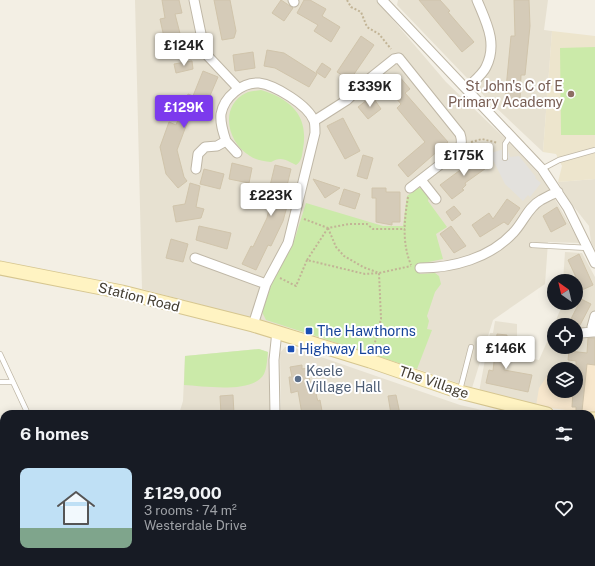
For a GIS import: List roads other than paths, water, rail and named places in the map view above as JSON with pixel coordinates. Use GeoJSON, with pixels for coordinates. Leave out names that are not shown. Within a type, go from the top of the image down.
{"type":"FeatureCollection","features":[{"type":"Feature","properties":{"kind":"street"},"geometry":{"type":"LineString","coordinates":[[194,0],[205,52],[238,88]]}},
{"type":"Feature","properties":{"kind":"street"},"geometry":{"type":"LineString","coordinates":[[382,0],[467,88],[542,169],[568,208],[595,263]]}},
{"type":"Feature","properties":{"kind":"street"},"geometry":{"type":"LineString","coordinates":[[467,88],[486,68],[492,47],[491,33],[477,0]]}},
{"type":"Feature","properties":{"kind":"street"},"geometry":{"type":"LineString","coordinates":[[314,121],[335,109],[369,78],[394,59],[398,58],[460,134],[462,142],[461,147],[455,153],[410,188]]}},
{"type":"Feature","properties":{"kind":"street"},"geometry":{"type":"LineString","coordinates":[[237,153],[226,141],[222,127],[222,113],[229,98],[238,88],[258,83],[275,88],[308,111],[314,121],[315,133],[288,243],[266,284],[253,324]]}},
{"type":"Feature","properties":{"kind":"street"},"geometry":{"type":"LineString","coordinates":[[196,169],[198,154],[205,147],[217,146],[226,141]]}},
{"type":"Feature","properties":{"kind":"street"},"geometry":{"type":"LineString","coordinates":[[421,180],[436,199]]}},
{"type":"Feature","properties":{"kind":"street"},"geometry":{"type":"LineString","coordinates":[[416,267],[439,268],[456,265],[501,244],[514,232],[540,200],[558,192]]}},
{"type":"Feature","properties":{"kind":"street"},"geometry":{"type":"LineString","coordinates":[[195,258],[266,284]]}},
{"type":"Feature","properties":{"kind":"street","name":"Station Road"},"geometry":{"type":"LineString","coordinates":[[0,268],[122,292],[277,331]]}},
{"type":"Feature","properties":{"kind":"street"},"geometry":{"type":"LineString","coordinates":[[583,333],[594,332],[592,328],[595,316]]}},
{"type":"Feature","properties":{"kind":"street"},"geometry":{"type":"LineString","coordinates":[[275,410],[274,356],[277,331]]}},
{"type":"Feature","properties":{"kind":"street","name":"The Village"},"geometry":{"type":"LineString","coordinates":[[277,331],[370,360],[460,392],[531,410]]}},
{"type":"Feature","properties":{"kind":"lane"},"geometry":{"type":"LineString","coordinates":[[505,158],[505,144],[511,135]]}},
{"type":"Feature","properties":{"kind":"lane"},"geometry":{"type":"LineString","coordinates":[[542,169],[559,160],[595,150]]}},
{"type":"Feature","properties":{"kind":"lane"},"geometry":{"type":"LineString","coordinates":[[532,245],[588,248]]}},
{"type":"Feature","properties":{"kind":"lane"},"geometry":{"type":"LineString","coordinates":[[460,392],[471,347]]}},
{"type":"Feature","properties":{"kind":"lane"},"geometry":{"type":"LineString","coordinates":[[0,354],[26,410]]}},
{"type":"Feature","properties":{"kind":"lane"},"geometry":{"type":"LineString","coordinates":[[0,382],[13,382]]}},
{"type":"Feature","properties":{"kind":"place","name":"St John's C of E Primary Academy"},"geometry":{"type":"Point","coordinates":[571,94]}},
{"type":"Feature","properties":{"kind":"place","name":"The Hawthorns"},"geometry":{"type":"Point","coordinates":[309,331]}},
{"type":"Feature","properties":{"kind":"place","name":"Highway Lane"},"geometry":{"type":"Point","coordinates":[291,349]}},
{"type":"Feature","properties":{"kind":"place","name":"Keele Village Hall"},"geometry":{"type":"Point","coordinates":[298,379]}}]}
